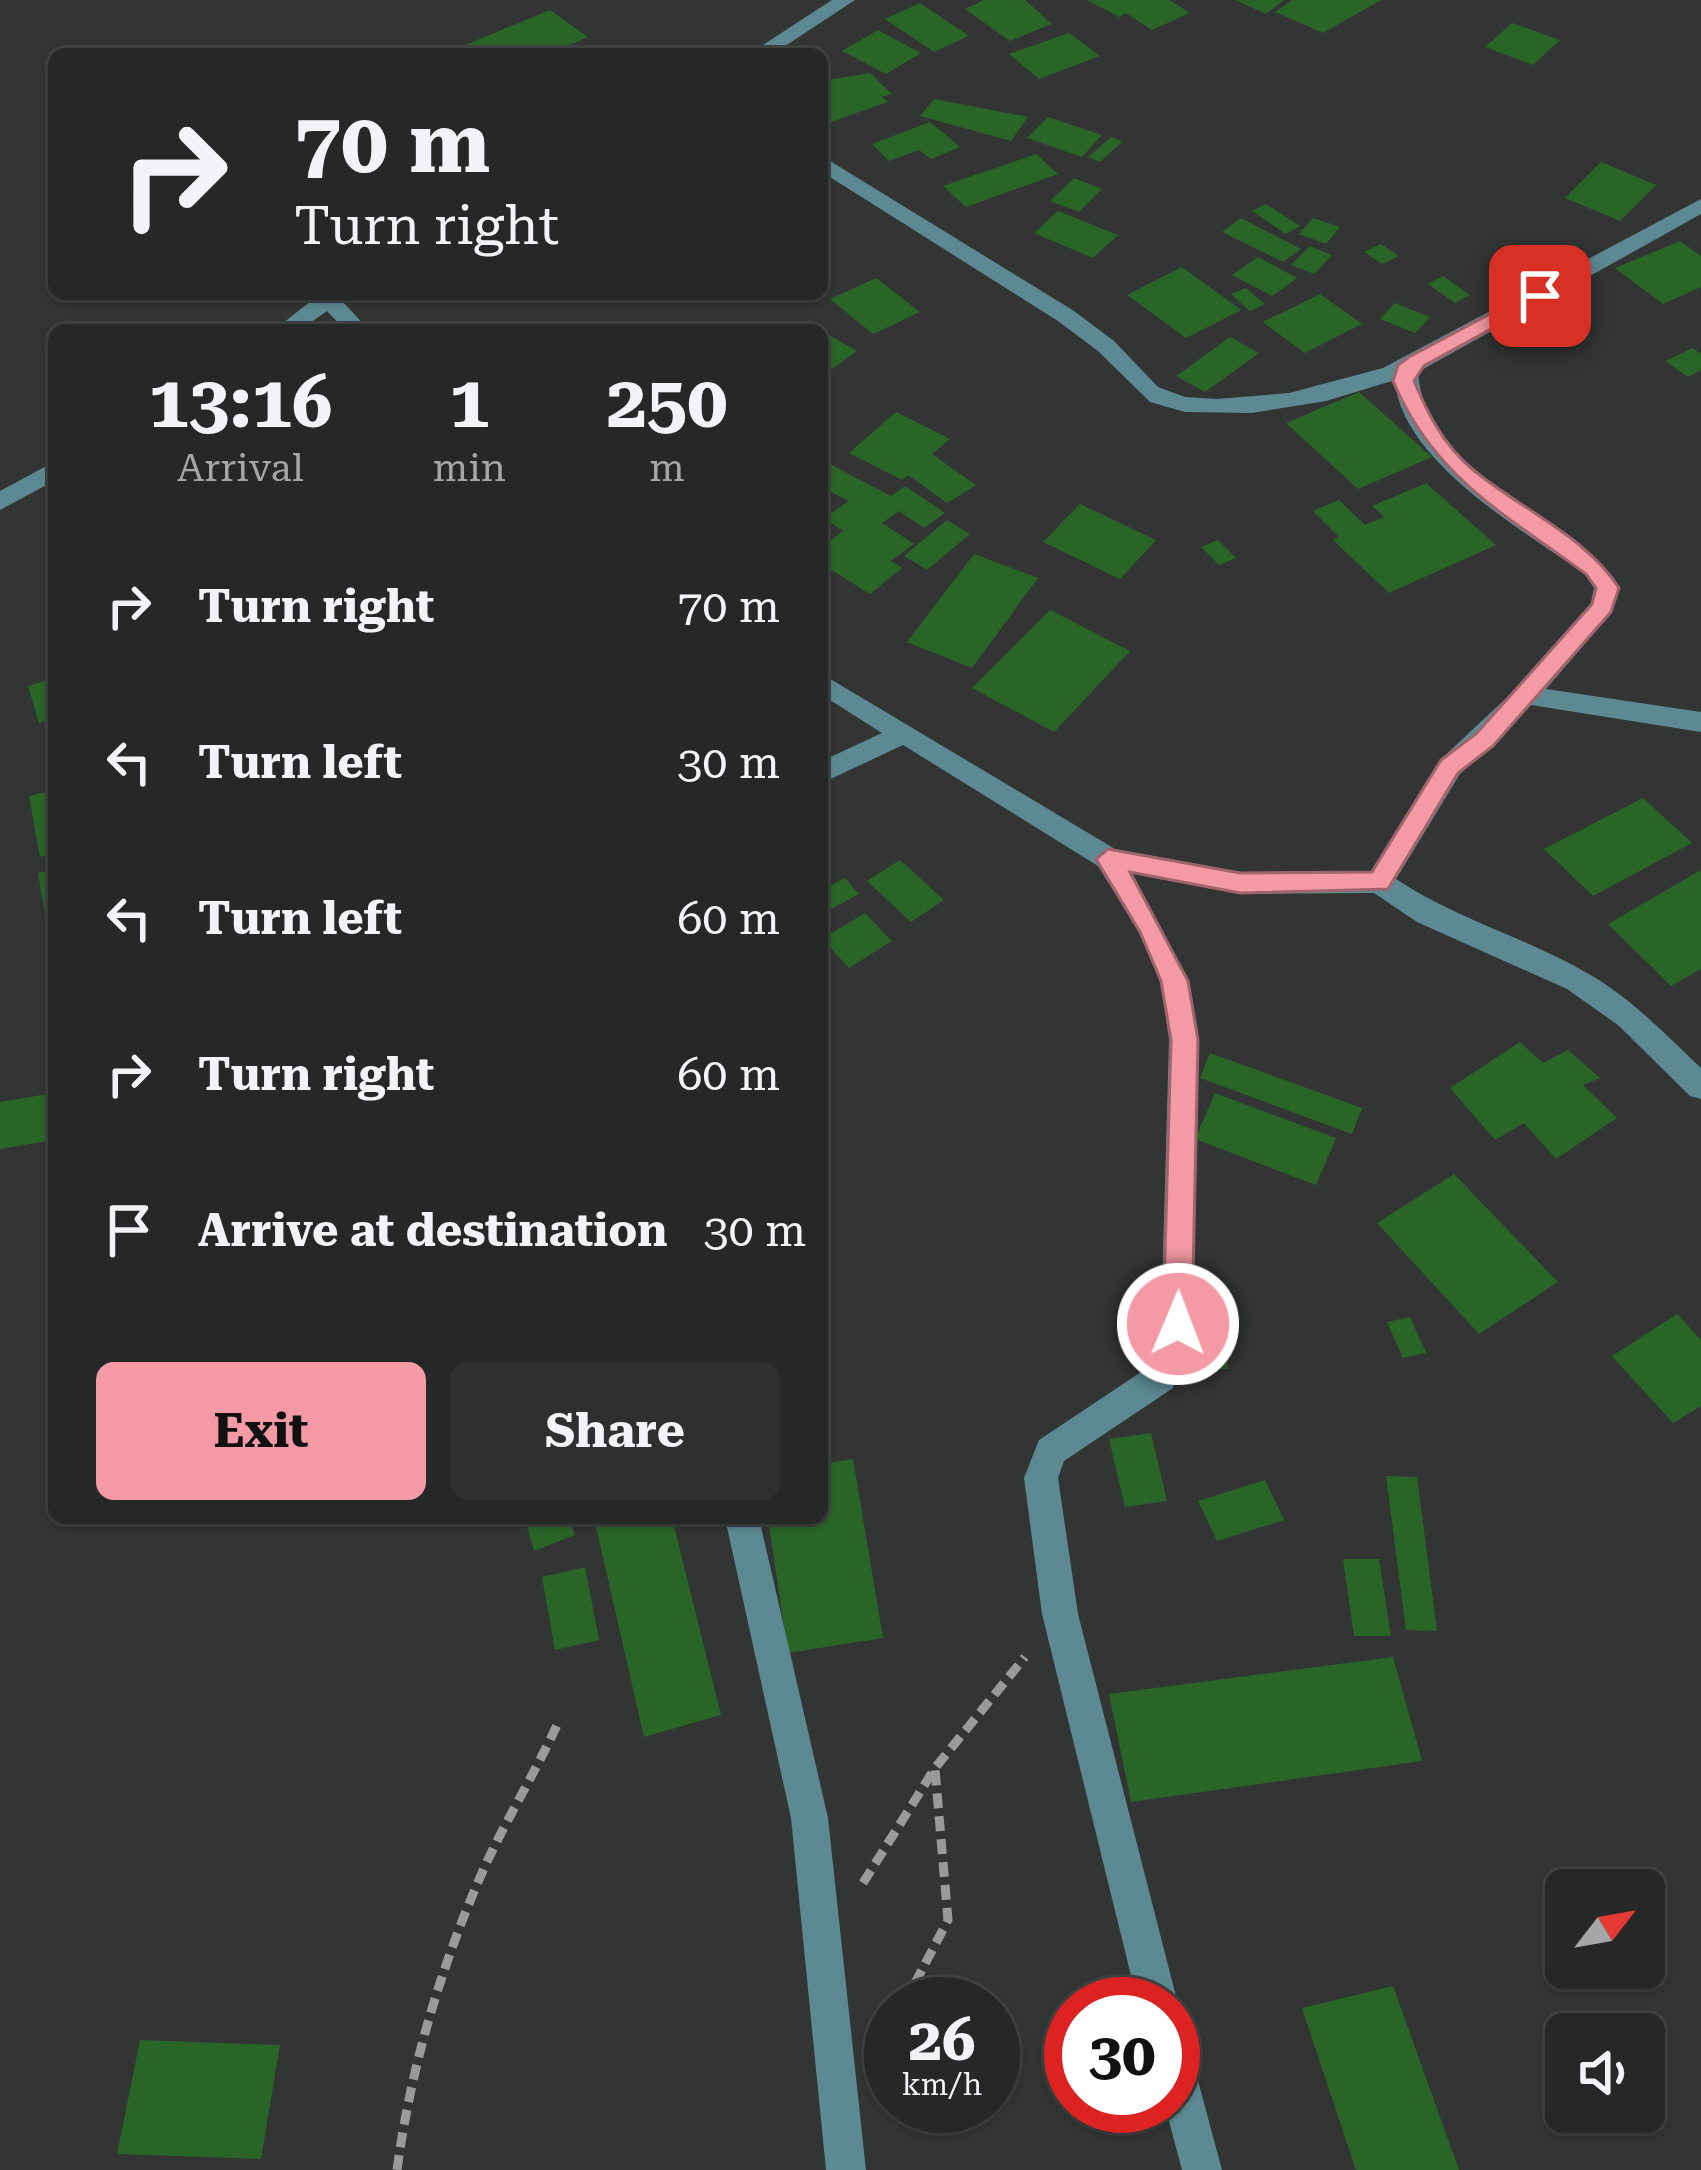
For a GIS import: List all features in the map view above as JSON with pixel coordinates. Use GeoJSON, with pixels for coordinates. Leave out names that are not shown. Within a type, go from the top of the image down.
{"type":"FeatureCollection","features":[{"type":"Feature","properties":{"kind":"street"},"geometry":{"type":"LineString","coordinates":[[768,48],[844,0]]}},
{"type":"Feature","properties":{"kind":"street"},"geometry":{"type":"LineString","coordinates":[[828,166],[1086,331],[1156,397],[1227,410],[1321,392],[1417,362]]}},
{"type":"Feature","properties":{"kind":"street"},"geometry":{"type":"LineString","coordinates":[[1379,882],[1450,767],[1484,740],[1526,695],[1603,606],[1607,588],[1594,568],[1461,471],[1423,427],[1404,381],[1406,369],[1701,205]]}},
{"type":"Feature","properties":{"kind":"street"},"geometry":{"type":"LineString","coordinates":[[1670,223],[1701,238]]}},
{"type":"Feature","properties":{"kind":"street"},"geometry":{"type":"LineString","coordinates":[[294,324],[328,300]]}},
{"type":"Feature","properties":{"kind":"street"},"geometry":{"type":"LineString","coordinates":[[334,300],[353,324]]}},
{"type":"Feature","properties":{"kind":"street"},"geometry":{"type":"LineString","coordinates":[[3,497],[48,473]]}},
{"type":"Feature","properties":{"kind":"street"},"geometry":{"type":"LineString","coordinates":[[828,687],[1108,859],[1240,883],[1379,882],[1427,914],[1577,981],[1628,1018],[1701,1087]]}},
{"type":"Feature","properties":{"kind":"street"},"geometry":{"type":"LineString","coordinates":[[1526,695],[1701,722]]}},
{"type":"Feature","properties":{"kind":"street"},"geometry":{"type":"LineString","coordinates":[[828,770],[902,734]]}},
{"type":"Feature","properties":{"kind":"street"},"geometry":{"type":"LineString","coordinates":[[1108,859],[1151,928],[1174,981],[1184,1040],[1178,1324],[1161,1377],[1052,1451],[1041,1478],[1060,1614],[1151,1977]]}},
{"type":"Feature","properties":{"kind":"street"},"geometry":{"type":"LineString","coordinates":[[743,1524],[801,1768],[826,1943],[833,2076],[846,2170]]}},
{"type":"Feature","properties":{"kind":"street"},"geometry":{"type":"LineString","coordinates":[[1192,2133],[1202,2170]]}},
{"type":"Feature","properties":{"kind":"path"},"geometry":{"type":"LineString","coordinates":[[826,1943],[934,1768],[1060,1614]]}},
{"type":"Feature","properties":{"kind":"path"},"geometry":{"type":"LineString","coordinates":[[398,2170],[423,2044],[479,1880],[531,1787],[557,1725]]}},
{"type":"Feature","properties":{"kind":"path"},"geometry":{"type":"LineString","coordinates":[[918,1977],[948,1920],[934,1768]]}},
{"type":"Feature","properties":{"kind":"building"},"geometry":{"type":"Polygon","coordinates":[[[984,0],[1025,0],[1052,24],[1010,41],[965,9],[984,0]]]}},
{"type":"Feature","properties":{"kind":"building"},"geometry":{"type":"Polygon","coordinates":[[[1087,0],[1169,0],[1190,13],[1152,30],[1126,13],[1119,17],[1087,0]]]}},
{"type":"Feature","properties":{"kind":"building"},"geometry":{"type":"Polygon","coordinates":[[[1235,0],[1284,0],[1266,14],[1235,0]]]}},
{"type":"Feature","properties":{"kind":"building"},"geometry":{"type":"Polygon","coordinates":[[[1292,0],[1381,0],[1323,33],[1275,12],[1292,0]]]}},
{"type":"Feature","properties":{"kind":"building"},"geometry":{"type":"Polygon","coordinates":[[[920,3],[969,36],[934,52],[885,19],[920,3]]]}},
{"type":"Feature","properties":{"kind":"building"},"geometry":{"type":"Polygon","coordinates":[[[550,10],[588,37],[562,48],[458,48],[550,10]]]}},
{"type":"Feature","properties":{"kind":"building"},"geometry":{"type":"Polygon","coordinates":[[[1512,23],[1560,40],[1533,65],[1485,47],[1512,23]]]}},
{"type":"Feature","properties":{"kind":"building"},"geometry":{"type":"Polygon","coordinates":[[[878,30],[921,53],[886,74],[842,51],[878,30]]]}},
{"type":"Feature","properties":{"kind":"building"},"geometry":{"type":"Polygon","coordinates":[[[1069,33],[1100,56],[1039,79],[1009,54],[1069,33]]]}},
{"type":"Feature","properties":{"kind":"building"},"geometry":{"type":"Polygon","coordinates":[[[870,73],[892,94],[882,97],[888,102],[828,123],[828,80],[870,73]]]}},
{"type":"Feature","properties":{"kind":"building"},"geometry":{"type":"Polygon","coordinates":[[[934,99],[1028,117],[1011,141],[920,116],[934,99]]]}},
{"type":"Feature","properties":{"kind":"building"},"geometry":{"type":"Polygon","coordinates":[[[1048,117],[1102,135],[1082,157],[1027,138],[1048,117]]]}},
{"type":"Feature","properties":{"kind":"building"},"geometry":{"type":"Polygon","coordinates":[[[930,122],[960,147],[931,159],[919,150],[889,161],[872,144],[930,122]]]}},
{"type":"Feature","properties":{"kind":"building"},"geometry":{"type":"Polygon","coordinates":[[[1111,137],[1122,142],[1100,162],[1088,157],[1111,137]]]}},
{"type":"Feature","properties":{"kind":"building"},"geometry":{"type":"Polygon","coordinates":[[[1036,154],[1058,174],[966,207],[943,186],[1036,154]]]}},
{"type":"Feature","properties":{"kind":"building"},"geometry":{"type":"Polygon","coordinates":[[[1601,162],[1656,185],[1620,221],[1565,198],[1601,162]]]}},
{"type":"Feature","properties":{"kind":"building"},"geometry":{"type":"Polygon","coordinates":[[[1074,178],[1102,189],[1079,212],[1050,201],[1074,178]]]}},
{"type":"Feature","properties":{"kind":"building"},"geometry":{"type":"Polygon","coordinates":[[[1266,204],[1300,226],[1286,234],[1252,211],[1266,204]]]}},
{"type":"Feature","properties":{"kind":"building"},"geometry":{"type":"Polygon","coordinates":[[[1058,211],[1118,235],[1093,258],[1034,233],[1058,211]]]}},
{"type":"Feature","properties":{"kind":"building"},"geometry":{"type":"Polygon","coordinates":[[[1241,218],[1301,249],[1283,262],[1222,232],[1241,218]]]}},
{"type":"Feature","properties":{"kind":"building"},"geometry":{"type":"Polygon","coordinates":[[[1313,218],[1340,227],[1326,244],[1299,234],[1313,218]]]}},
{"type":"Feature","properties":{"kind":"building"},"geometry":{"type":"Polygon","coordinates":[[[1680,241],[1701,256],[1701,287],[1663,304],[1615,268],[1680,241]]]}},
{"type":"Feature","properties":{"kind":"building"},"geometry":{"type":"Polygon","coordinates":[[[1381,244],[1399,256],[1382,264],[1364,252],[1381,244]]]}},
{"type":"Feature","properties":{"kind":"building"},"geometry":{"type":"Polygon","coordinates":[[[1310,246],[1332,255],[1314,274],[1291,265],[1310,246]]]}},
{"type":"Feature","properties":{"kind":"building"},"geometry":{"type":"Polygon","coordinates":[[[1258,257],[1297,278],[1272,296],[1232,275],[1258,257]]]}},
{"type":"Feature","properties":{"kind":"building"},"geometry":{"type":"Polygon","coordinates":[[[1182,267],[1241,310],[1186,338],[1127,295],[1182,267]]]}},
{"type":"Feature","properties":{"kind":"building"},"geometry":{"type":"Polygon","coordinates":[[[1443,276],[1470,295],[1455,303],[1428,284],[1443,276]]]}},
{"type":"Feature","properties":{"kind":"building"},"geometry":{"type":"Polygon","coordinates":[[[876,278],[920,312],[873,334],[830,299],[876,278]]]}},
{"type":"Feature","properties":{"kind":"building"},"geometry":{"type":"Polygon","coordinates":[[[1246,288],[1265,304],[1250,311],[1231,294],[1246,288]]]}},
{"type":"Feature","properties":{"kind":"building"},"geometry":{"type":"Polygon","coordinates":[[[1320,294],[1362,324],[1305,353],[1263,322],[1320,294]]]}},
{"type":"Feature","properties":{"kind":"building"},"geometry":{"type":"Polygon","coordinates":[[[1395,303],[1430,317],[1415,333],[1380,319],[1395,303]]]}},
{"type":"Feature","properties":{"kind":"building"},"geometry":{"type":"Polygon","coordinates":[[[828,334],[857,351],[828,372],[828,334]]]}},
{"type":"Feature","properties":{"kind":"building"},"geometry":{"type":"Polygon","coordinates":[[[1230,337],[1259,353],[1205,392],[1176,376],[1230,337]]]}},
{"type":"Feature","properties":{"kind":"building"},"geometry":{"type":"Polygon","coordinates":[[[1693,348],[1701,354],[1701,370],[1688,377],[1665,361],[1693,348]]]}},
{"type":"Feature","properties":{"kind":"building"},"geometry":{"type":"Polygon","coordinates":[[[1359,392],[1432,457],[1358,489],[1286,423],[1359,392]]]}},
{"type":"Feature","properties":{"kind":"building"},"geometry":{"type":"Polygon","coordinates":[[[896,412],[950,439],[932,454],[976,485],[947,503],[908,475],[902,480],[849,453],[896,412]]]}},
{"type":"Feature","properties":{"kind":"building"},"geometry":{"type":"Polygon","coordinates":[[[828,463],[891,496],[905,486],[945,513],[924,528],[899,511],[882,523],[914,544],[891,561],[902,568],[870,594],[828,568],[828,542],[843,531],[828,521],[828,515],[849,501],[828,491],[828,463]]]}},
{"type":"Feature","properties":{"kind":"building"},"geometry":{"type":"Polygon","coordinates":[[[1426,483],[1496,545],[1389,593],[1333,540],[1339,537],[1313,511],[1339,500],[1365,525],[1384,517],[1372,506],[1426,483]]]}},
{"type":"Feature","properties":{"kind":"building"},"geometry":{"type":"Polygon","coordinates":[[[1080,504],[1156,540],[1120,579],[1043,542],[1080,504]]]}},
{"type":"Feature","properties":{"kind":"building"},"geometry":{"type":"Polygon","coordinates":[[[947,520],[970,534],[927,570],[904,556],[947,520]]]}},
{"type":"Feature","properties":{"kind":"building"},"geometry":{"type":"Polygon","coordinates":[[[1218,540],[1236,558],[1219,565],[1201,547],[1218,540]]]}},
{"type":"Feature","properties":{"kind":"building"},"geometry":{"type":"Polygon","coordinates":[[[974,554],[1038,578],[972,668],[907,642],[974,554]]]}},
{"type":"Feature","properties":{"kind":"building"},"geometry":{"type":"Polygon","coordinates":[[[1050,610],[1130,651],[1054,732],[972,688],[1050,610]]]}},
{"type":"Feature","properties":{"kind":"building"},"geometry":{"type":"Polygon","coordinates":[[[48,680],[48,721],[39,723],[28,686],[48,680]]]}},
{"type":"Feature","properties":{"kind":"building"},"geometry":{"type":"Polygon","coordinates":[[[48,791],[48,855],[40,857],[29,796],[48,791]]]}},
{"type":"Feature","properties":{"kind":"building"},"geometry":{"type":"Polygon","coordinates":[[[1643,798],[1692,843],[1593,896],[1544,849],[1643,798]]]}},
{"type":"Feature","properties":{"kind":"building"},"geometry":{"type":"Polygon","coordinates":[[[900,860],[944,900],[911,922],[867,881],[900,860]]]}},
{"type":"Feature","properties":{"kind":"building"},"geometry":{"type":"Polygon","coordinates":[[[48,870],[48,932],[38,873],[48,870]]]}},
{"type":"Feature","properties":{"kind":"building"},"geometry":{"type":"Polygon","coordinates":[[[1701,870],[1701,969],[1671,986],[1608,924],[1701,870]]]}},
{"type":"Feature","properties":{"kind":"building"},"geometry":{"type":"Polygon","coordinates":[[[845,878],[859,894],[828,911],[828,887],[845,878]]]}},
{"type":"Feature","properties":{"kind":"building"},"geometry":{"type":"Polygon","coordinates":[[[865,913],[892,941],[849,968],[828,945],[828,935],[865,913]]]}},
{"type":"Feature","properties":{"kind":"building"},"geometry":{"type":"Polygon","coordinates":[[[1520,1042],[1543,1063],[1568,1050],[1600,1078],[1583,1085],[1617,1118],[1556,1159],[1524,1123],[1495,1140],[1450,1088],[1520,1042]]]}},
{"type":"Feature","properties":{"kind":"building"},"geometry":{"type":"Polygon","coordinates":[[[1210,1053],[1362,1108],[1352,1134],[1200,1078],[1210,1053]]]}},
{"type":"Feature","properties":{"kind":"building"},"geometry":{"type":"Polygon","coordinates":[[[1215,1093],[1336,1138],[1316,1185],[1195,1139],[1215,1093]]]}},
{"type":"Feature","properties":{"kind":"building"},"geometry":{"type":"Polygon","coordinates":[[[48,1094],[48,1141],[0,1149],[0,1102],[48,1094]]]}},
{"type":"Feature","properties":{"kind":"building"},"geometry":{"type":"Polygon","coordinates":[[[1454,1174],[1558,1282],[1479,1334],[1377,1223],[1454,1174]]]}},
{"type":"Feature","properties":{"kind":"building"},"geometry":{"type":"Polygon","coordinates":[[[1677,1314],[1701,1340],[1701,1406],[1673,1423],[1612,1356],[1677,1314]]]}},
{"type":"Feature","properties":{"kind":"building"},"geometry":{"type":"Polygon","coordinates":[[[1410,1317],[1426,1353],[1403,1358],[1387,1322],[1410,1317]]]}},
{"type":"Feature","properties":{"kind":"building"},"geometry":{"type":"Polygon","coordinates":[[[1190,1323],[1225,1325],[1228,1369],[1193,1368],[1190,1323]]]}},
{"type":"Feature","properties":{"kind":"building"},"geometry":{"type":"Polygon","coordinates":[[[1151,1433],[1167,1501],[1125,1507],[1109,1439],[1151,1433]]]}},
{"type":"Feature","properties":{"kind":"building"},"geometry":{"type":"Polygon","coordinates":[[[853,1459],[883,1638],[788,1653],[769,1524],[828,1524],[828,1463],[853,1459]]]}},
{"type":"Feature","properties":{"kind":"building"},"geometry":{"type":"Polygon","coordinates":[[[1386,1476],[1417,1477],[1437,1631],[1406,1630],[1386,1476]]]}},
{"type":"Feature","properties":{"kind":"building"},"geometry":{"type":"Polygon","coordinates":[[[1265,1480],[1284,1520],[1217,1541],[1198,1501],[1265,1480]]]}},
{"type":"Feature","properties":{"kind":"building"},"geometry":{"type":"Polygon","coordinates":[[[571,1524],[575,1535],[534,1551],[527,1526],[571,1524]]]}},
{"type":"Feature","properties":{"kind":"building"},"geometry":{"type":"Polygon","coordinates":[[[595,1524],[673,1524],[721,1715],[644,1737],[595,1524]]]}},
{"type":"Feature","properties":{"kind":"building"},"geometry":{"type":"Polygon","coordinates":[[[1343,1559],[1379,1559],[1391,1636],[1354,1636],[1343,1559]]]}},
{"type":"Feature","properties":{"kind":"building"},"geometry":{"type":"Polygon","coordinates":[[[585,1567],[599,1640],[555,1650],[542,1577],[585,1567]]]}},
{"type":"Feature","properties":{"kind":"building"},"geometry":{"type":"Polygon","coordinates":[[[1393,1657],[1422,1761],[1131,1802],[1109,1694],[1393,1657]]]}},
{"type":"Feature","properties":{"kind":"building"},"geometry":{"type":"Polygon","coordinates":[[[1393,1986],[1459,2170],[1356,2170],[1302,2008],[1393,1986]]]}},
{"type":"Feature","properties":{"kind":"building"},"geometry":{"type":"Polygon","coordinates":[[[140,2040],[280,2045],[261,2159],[117,2154],[140,2040]]]}},
{"type":"Feature","properties":{"kind":"route"},"geometry":{"type":"LineString","coordinates":[[1178,1324],[1184,1040],[1174,981],[1151,928],[1108,859],[1240,883],[1379,882],[1450,767],[1484,740],[1603,606],[1607,588],[1594,568],[1461,471],[1423,427],[1404,381],[1406,369],[1417,362],[1540,296]]}}]}
